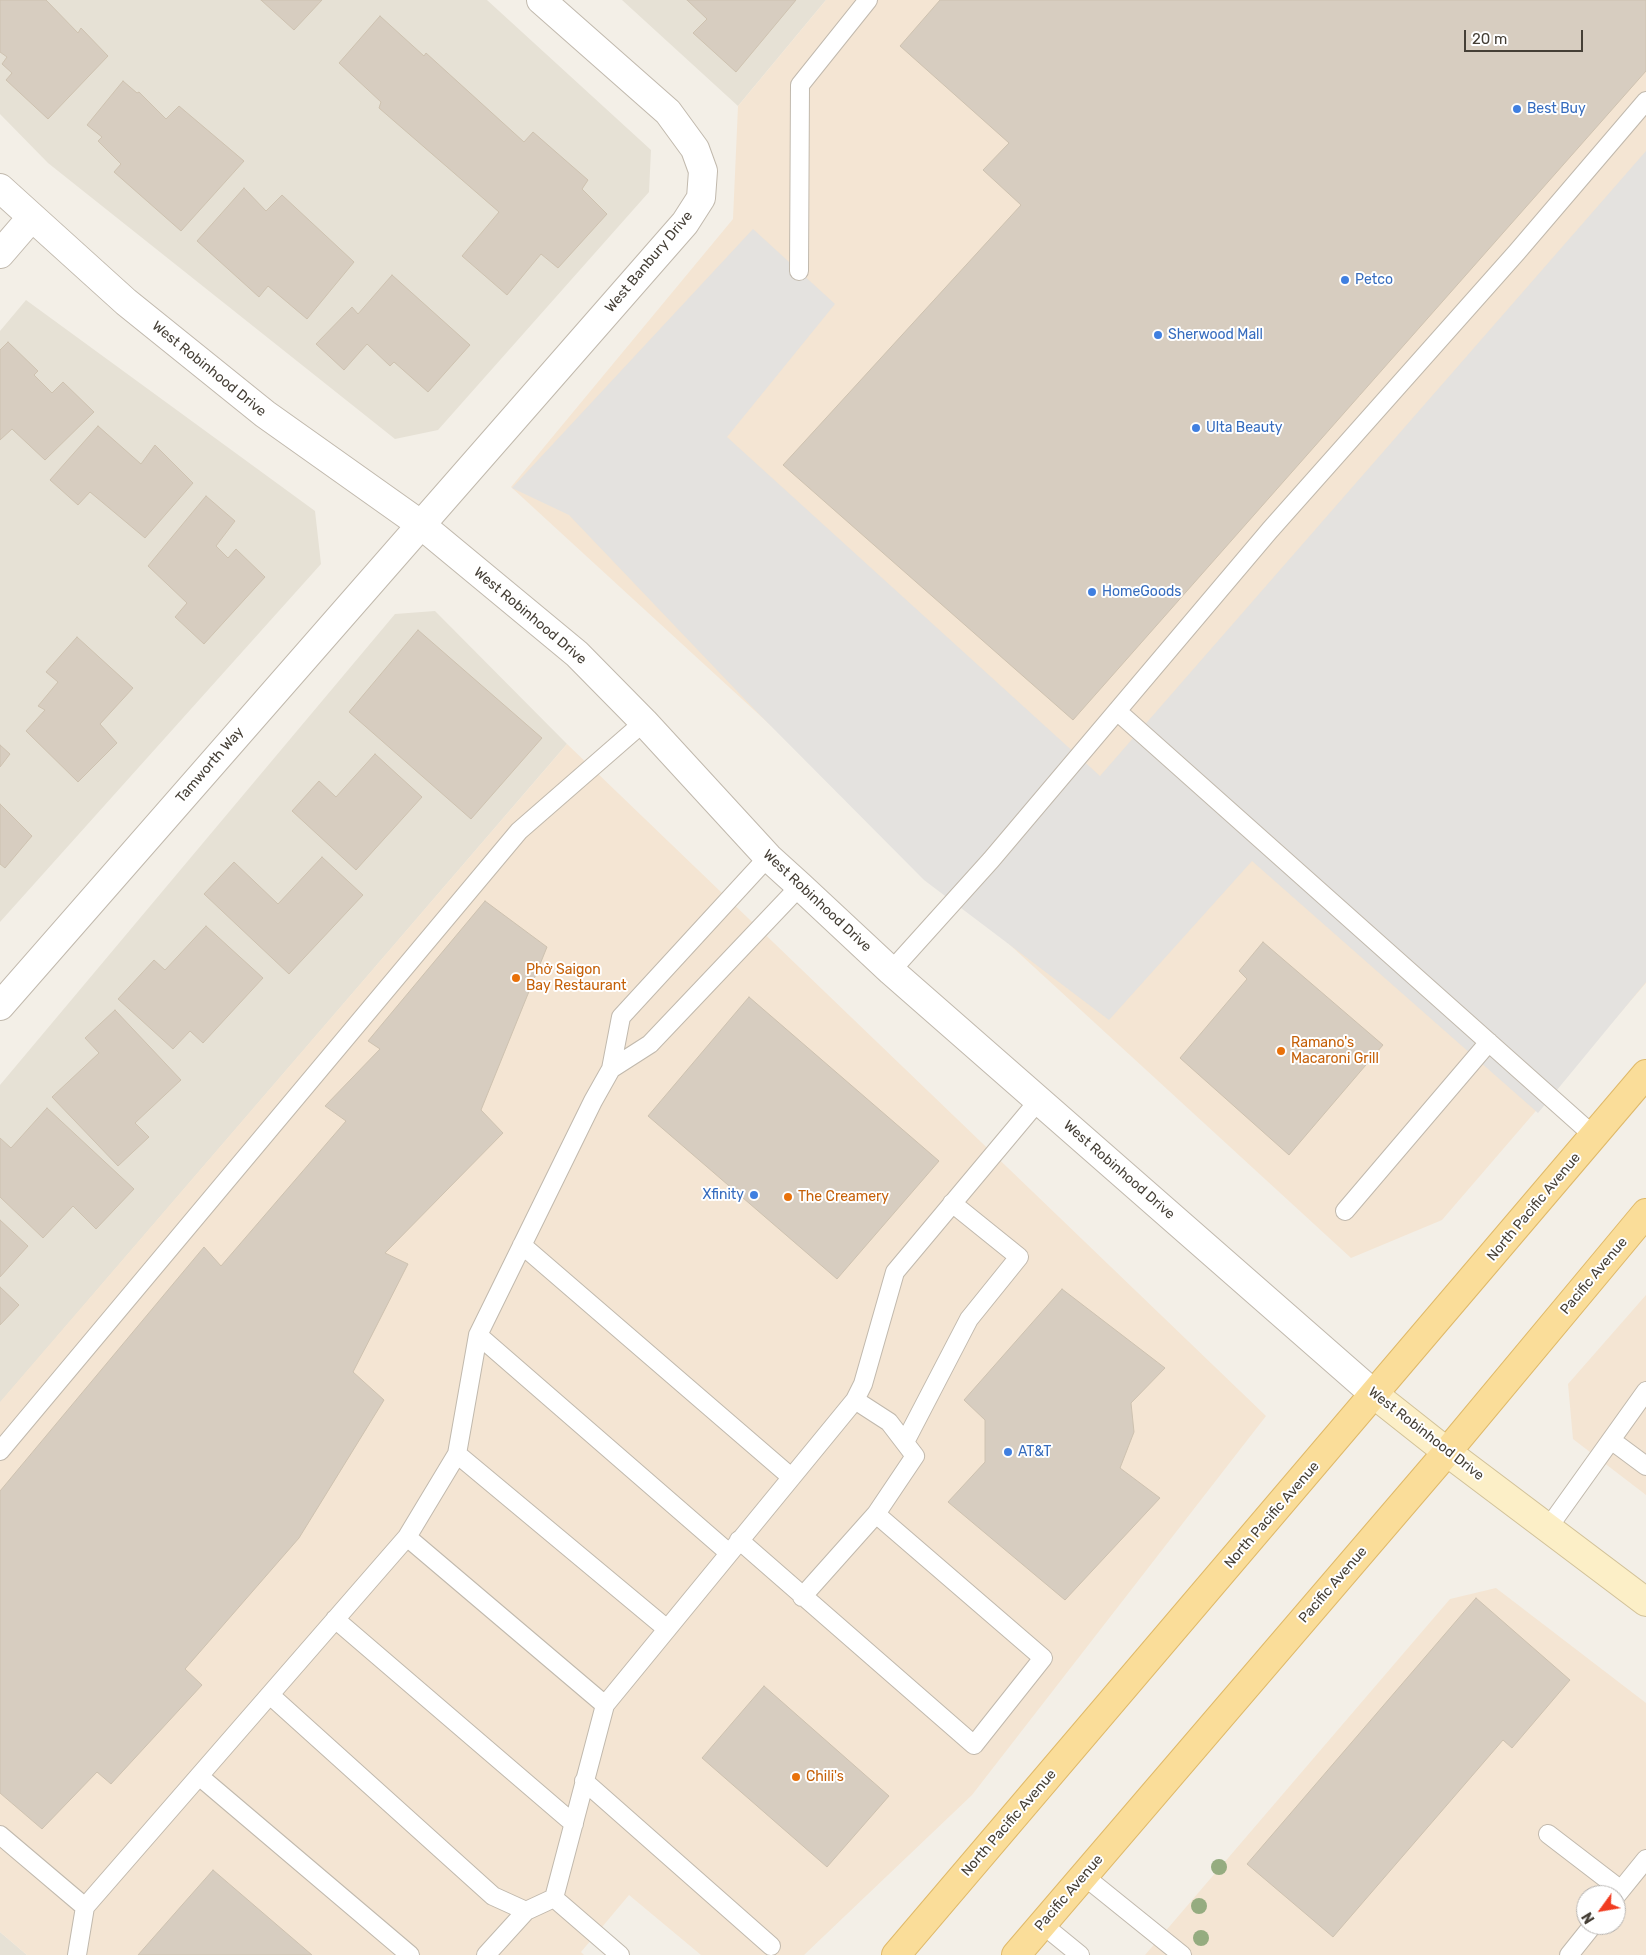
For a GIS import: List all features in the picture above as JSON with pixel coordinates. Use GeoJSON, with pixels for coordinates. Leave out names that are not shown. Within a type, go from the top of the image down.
{"type":"FeatureCollection","features":[{"type":"Feature","properties":{"kind":"main road","name":"North Pacific Avenue"},"geometry":{"type":"LineString","coordinates":[[896,1955],[1375,1395],[1646,1074]]}},
{"type":"Feature","properties":{"kind":"main road","name":"Pacific Avenue"},"geometry":{"type":"LineString","coordinates":[[1016,1955],[1643,1223]]}},
{"type":"Feature","properties":{"kind":"main road","name":"West Robinhood Drive"},"geometry":{"type":"LineString","coordinates":[[1375,1395],[1447,1452],[1646,1602]]}},
{"type":"Feature","properties":{"kind":"street","name":"West Banbury Drive"},"geometry":{"type":"LineString","coordinates":[[420,524],[685,223],[701,198],[703,171],[696,149],[668,112],[541,0]]}},
{"type":"Feature","properties":{"kind":"street","name":"West Robinhood Drive"},"geometry":{"type":"LineString","coordinates":[[0,188],[126,302],[264,414],[420,524],[577,654],[644,722],[768,856],[891,971],[1375,1395]]}},
{"type":"Feature","properties":{"kind":"street"},"geometry":{"type":"LineString","coordinates":[[0,254],[31,218]]}},
{"type":"Feature","properties":{"kind":"street","name":"Tamworth Way"},"geometry":{"type":"LineString","coordinates":[[0,1006],[420,524]]}},
{"type":"Feature","properties":{"kind":"lane"},"geometry":{"type":"LineString","coordinates":[[800,271],[800,85],[868,0]]}},
{"type":"Feature","properties":{"kind":"lane"},"geometry":{"type":"LineString","coordinates":[[891,971],[991,860],[1270,530],[1517,252],[1646,101]]}},
{"type":"Feature","properties":{"kind":"lane"},"geometry":{"type":"LineString","coordinates":[[1117,711],[1594,1136]]}},
{"type":"Feature","properties":{"kind":"lane"},"geometry":{"type":"LineString","coordinates":[[0,1451],[520,831],[644,722]]}},
{"type":"Feature","properties":{"kind":"lane"},"geometry":{"type":"LineString","coordinates":[[77,1955],[85,1907],[407,1537],[457,1454],[478,1334],[593,1101],[611,1069],[622,1017],[768,856]]}},
{"type":"Feature","properties":{"kind":"lane"},"geometry":{"type":"LineString","coordinates":[[611,1069],[650,1044],[800,886]]}},
{"type":"Feature","properties":{"kind":"lane"},"geometry":{"type":"LineString","coordinates":[[1345,1211],[1489,1042]]}},
{"type":"Feature","properties":{"kind":"lane"},"geometry":{"type":"LineString","coordinates":[[486,1955],[526,1911],[554,1898],[605,1705],[855,1400],[863,1384],[895,1272],[1039,1100]]}},
{"type":"Feature","properties":{"kind":"lane"},"geometry":{"type":"LineString","coordinates":[[802,1597],[876,1514],[910,1449],[969,1319],[1019,1257],[952,1203]]}},
{"type":"Feature","properties":{"kind":"lane"},"geometry":{"type":"LineString","coordinates":[[522,1245],[792,1477]]}},
{"type":"Feature","properties":{"kind":"lane"},"geometry":{"type":"LineString","coordinates":[[478,1334],[734,1547],[802,1597],[974,1745],[1043,1658],[876,1514]]}},
{"type":"Feature","properties":{"kind":"lane"},"geometry":{"type":"LineString","coordinates":[[1548,1528],[1646,1391]]}},
{"type":"Feature","properties":{"kind":"lane"},"geometry":{"type":"LineString","coordinates":[[855,1400],[889,1422],[910,1449]]}},
{"type":"Feature","properties":{"kind":"lane"},"geometry":{"type":"LineString","coordinates":[[1611,1440],[1646,1466]]}},
{"type":"Feature","properties":{"kind":"lane"},"geometry":{"type":"LineString","coordinates":[[457,1454],[667,1629]]}},
{"type":"Feature","properties":{"kind":"lane"},"geometry":{"type":"LineString","coordinates":[[407,1537],[605,1705]]}},
{"type":"Feature","properties":{"kind":"lane"},"geometry":{"type":"LineString","coordinates":[[335,1619],[574,1824]]}},
{"type":"Feature","properties":{"kind":"lane"},"geometry":{"type":"LineString","coordinates":[[270,1695],[493,1896],[526,1911]]}},
{"type":"Feature","properties":{"kind":"lane"},"geometry":{"type":"LineString","coordinates":[[199,1776],[410,1955]]}},
{"type":"Feature","properties":{"kind":"lane"},"geometry":{"type":"LineString","coordinates":[[584,1781],[771,1946]]}},
{"type":"Feature","properties":{"kind":"lane"},"geometry":{"type":"LineString","coordinates":[[1548,1834],[1609,1885]]}},
{"type":"Feature","properties":{"kind":"lane"},"geometry":{"type":"LineString","coordinates":[[0,1835],[85,1907]]}},
{"type":"Feature","properties":{"kind":"lane"},"geometry":{"type":"LineString","coordinates":[[1625,1885],[1646,1858]]}},
{"type":"Feature","properties":{"kind":"lane"},"geometry":{"type":"LineString","coordinates":[[1084,1876],[1182,1955]]}},
{"type":"Feature","properties":{"kind":"lane"},"geometry":{"type":"LineString","coordinates":[[554,1898],[620,1955]]}},
{"type":"Feature","properties":{"kind":"lane"},"geometry":{"type":"LineString","coordinates":[[1042,1924],[1080,1955]]}},
{"type":"Feature","properties":{"kind":"lane"},"geometry":{"type":"LineString","coordinates":[[1569,1955],[1585,1935]]}},
{"type":"Feature","properties":{"kind":"shaded area"},"geometry":{"type":"Polygon","coordinates":[[[0,0],[487,0],[651,150],[649,192],[438,430],[395,439],[48,163],[0,114],[0,0]]]}},
{"type":"Feature","properties":{"kind":"shaded area"},"geometry":{"type":"Polygon","coordinates":[[[622,0],[826,0],[738,106],[622,0]]]}},
{"type":"Feature","properties":{"kind":"shaded area"},"geometry":{"type":"Polygon","coordinates":[[[826,0],[1646,0],[1646,983],[1442,1220],[1351,1258],[511,487],[733,219],[738,106],[826,0]]]}},
{"type":"Feature","properties":{"kind":"shaded area"},"geometry":{"type":"Polygon","coordinates":[[[1646,151],[1646,982],[1538,1113],[1252,861],[1109,1020],[924,880],[757,712],[569,515],[512,488],[753,229],[835,304],[727,437],[1100,776],[1646,151]]]}},
{"type":"Feature","properties":{"kind":"shaded area"},"geometry":{"type":"Polygon","coordinates":[[[26,300],[315,511],[321,564],[0,922],[0,331],[26,300]]]}},
{"type":"Feature","properties":{"kind":"shaded area"},"geometry":{"type":"Polygon","coordinates":[[[435,611],[567,744],[0,1403],[0,1085],[395,614],[435,611]]]}},
{"type":"Feature","properties":{"kind":"shaded area"},"geometry":{"type":"Polygon","coordinates":[[[567,744],[1266,1416],[972,1795],[804,1955],[701,1955],[629,1895],[581,1952],[584,1955],[27,1955],[0,1932],[0,1402],[567,744]]]}},
{"type":"Feature","properties":{"kind":"shaded area"},"geometry":{"type":"Polygon","coordinates":[[[1646,1295],[1646,1495],[1573,1439],[1568,1384],[1646,1295]]]}},
{"type":"Feature","properties":{"kind":"shaded area"},"geometry":{"type":"Polygon","coordinates":[[[1496,1588],[1646,1703],[1646,1955],[1145,1955],[1450,1599],[1496,1588]]]}},
{"type":"Feature","properties":{"kind":"shaded area"},"geometry":{"type":"Polygon","coordinates":[[[0,1932],[27,1955],[0,1955],[0,1932]]]}},
{"type":"Feature","properties":{"kind":"building"},"geometry":{"type":"Polygon","coordinates":[[[0,0],[46,0],[78,33],[81,28],[108,56],[48,119],[6,80],[12,73],[2,64],[7,57],[0,52],[0,0]]]}},
{"type":"Feature","properties":{"kind":"building"},"geometry":{"type":"Polygon","coordinates":[[[261,0],[322,0],[294,30],[261,0]]]}},
{"type":"Feature","properties":{"kind":"building"},"geometry":{"type":"Polygon","coordinates":[[[687,0],[796,0],[736,72],[693,33],[707,19],[687,0]]]}},
{"type":"Feature","properties":{"kind":"building","name":"Sherwood Mall"},"geometry":{"type":"Polygon","coordinates":[[[940,0],[1646,0],[1646,71],[1073,720],[783,465],[1021,205],[983,170],[1009,143],[900,46],[940,0]]]}},
{"type":"Feature","properties":{"kind":"building"},"geometry":{"type":"Polygon","coordinates":[[[380,16],[424,56],[426,53],[524,142],[533,132],[588,180],[582,189],[607,214],[558,268],[541,254],[507,295],[462,256],[499,212],[379,108],[381,102],[339,63],[380,16]]]}},
{"type":"Feature","properties":{"kind":"building"},"geometry":{"type":"Polygon","coordinates":[[[123,81],[137,93],[139,92],[166,119],[179,106],[244,161],[181,231],[114,172],[121,164],[98,141],[102,137],[87,125],[123,81]]]}},
{"type":"Feature","properties":{"kind":"building"},"geometry":{"type":"Polygon","coordinates":[[[244,188],[266,211],[282,195],[354,262],[307,319],[268,286],[259,297],[197,241],[244,188]]]}},
{"type":"Feature","properties":{"kind":"building"},"geometry":{"type":"Polygon","coordinates":[[[392,275],[470,345],[428,392],[394,362],[390,366],[367,344],[344,370],[316,344],[352,307],[358,314],[392,275]]]}},
{"type":"Feature","properties":{"kind":"building"},"geometry":{"type":"Polygon","coordinates":[[[8,342],[38,371],[34,375],[52,393],[63,382],[94,412],[45,460],[12,429],[0,440],[0,350],[8,342]]]}},
{"type":"Feature","properties":{"kind":"building"},"geometry":{"type":"Polygon","coordinates":[[[98,426],[141,464],[155,445],[193,483],[145,538],[90,492],[78,505],[50,480],[98,426]]]}},
{"type":"Feature","properties":{"kind":"building"},"geometry":{"type":"Polygon","coordinates":[[[206,496],[235,521],[216,546],[228,558],[236,549],[265,577],[204,644],[175,617],[187,603],[148,566],[206,496]]]}},
{"type":"Feature","properties":{"kind":"building"},"geometry":{"type":"Polygon","coordinates":[[[418,630],[542,738],[471,819],[349,712],[418,630]]]}},
{"type":"Feature","properties":{"kind":"building"},"geometry":{"type":"Polygon","coordinates":[[[77,637],[133,688],[100,724],[117,743],[78,782],[26,731],[45,710],[38,706],[58,682],[46,672],[77,637]]]}},
{"type":"Feature","properties":{"kind":"building"},"geometry":{"type":"Polygon","coordinates":[[[0,745],[10,754],[0,767],[0,745]]]}},
{"type":"Feature","properties":{"kind":"building"},"geometry":{"type":"Polygon","coordinates":[[[375,754],[422,797],[356,870],[292,811],[319,781],[336,797],[375,754]]]}},
{"type":"Feature","properties":{"kind":"building"},"geometry":{"type":"Polygon","coordinates":[[[0,804],[32,836],[5,868],[0,864],[0,804]]]}},
{"type":"Feature","properties":{"kind":"building"},"geometry":{"type":"Polygon","coordinates":[[[322,857],[363,895],[289,974],[204,894],[234,862],[278,904],[322,857]]]}},
{"type":"Feature","properties":{"kind":"building"},"geometry":{"type":"Polygon","coordinates":[[[485,901],[547,947],[481,1110],[503,1133],[385,1253],[408,1264],[353,1372],[384,1400],[299,1538],[185,1669],[202,1685],[111,1784],[97,1772],[42,1829],[0,1793],[0,1491],[204,1247],[221,1266],[346,1121],[325,1106],[380,1049],[368,1041],[485,901]]]}},
{"type":"Feature","properties":{"kind":"building"},"geometry":{"type":"Polygon","coordinates":[[[206,926],[263,978],[203,1043],[190,1031],[173,1049],[118,999],[154,960],[165,970],[206,926]]]}},
{"type":"Feature","properties":{"kind":"building","name":"Ramano's Macaroni Grill"},"geometry":{"type":"Polygon","coordinates":[[[1263,942],[1383,1045],[1289,1155],[1180,1058],[1247,979],[1239,971],[1263,942]]]}},
{"type":"Feature","properties":{"kind":"building"},"geometry":{"type":"Polygon","coordinates":[[[749,997],[939,1161],[837,1279],[648,1116],[749,997]]]}},
{"type":"Feature","properties":{"kind":"building"},"geometry":{"type":"Polygon","coordinates":[[[115,1010],[181,1080],[135,1123],[149,1137],[118,1166],[52,1097],[99,1053],[85,1038],[115,1010]]]}},
{"type":"Feature","properties":{"kind":"building"},"geometry":{"type":"Polygon","coordinates":[[[47,1108],[134,1189],[96,1229],[73,1206],[43,1238],[0,1197],[0,1138],[11,1148],[47,1108]]]}},
{"type":"Feature","properties":{"kind":"building"},"geometry":{"type":"Polygon","coordinates":[[[0,1220],[28,1246],[0,1277],[0,1220]]]}},
{"type":"Feature","properties":{"kind":"building"},"geometry":{"type":"Polygon","coordinates":[[[0,1287],[19,1305],[0,1325],[0,1287]]]}},
{"type":"Feature","properties":{"kind":"building"},"geometry":{"type":"Polygon","coordinates":[[[1062,1289],[1165,1368],[1131,1403],[1134,1432],[1120,1468],[1160,1498],[1065,1600],[948,1502],[985,1462],[985,1420],[964,1400],[1062,1289]]]}},
{"type":"Feature","properties":{"kind":"building"},"geometry":{"type":"Polygon","coordinates":[[[1476,1598],[1570,1680],[1512,1748],[1503,1740],[1333,1937],[1247,1864],[1476,1598]]]}},
{"type":"Feature","properties":{"kind":"building","name":"Chili's"},"geometry":{"type":"Polygon","coordinates":[[[764,1686],[889,1796],[827,1867],[702,1758],[764,1686]]]}},
{"type":"Feature","properties":{"kind":"building"},"geometry":{"type":"Polygon","coordinates":[[[213,1870],[312,1955],[138,1955],[213,1870]]]}},
{"type":"Feature","properties":{"kind":"place","name":"Best Buy"},"geometry":{"type":"Point","coordinates":[1517,109]}},
{"type":"Feature","properties":{"kind":"place","name":"Petco"},"geometry":{"type":"Point","coordinates":[1345,280]}},
{"type":"Feature","properties":{"kind":"place","name":"Sherwood Mall"},"geometry":{"type":"Point","coordinates":[1158,335]}},
{"type":"Feature","properties":{"kind":"place","name":"Ulta Beauty"},"geometry":{"type":"Point","coordinates":[1196,428]}},
{"type":"Feature","properties":{"kind":"place","name":"HomeGoods"},"geometry":{"type":"Point","coordinates":[1092,592]}},
{"type":"Feature","properties":{"kind":"place","name":"Phở Saigon Bay Restaurant"},"geometry":{"type":"Point","coordinates":[516,978]}},
{"type":"Feature","properties":{"kind":"place","name":"Ramano's Macaroni Grill"},"geometry":{"type":"Point","coordinates":[1281,1051]}},
{"type":"Feature","properties":{"kind":"place","name":"Xfinity"},"geometry":{"type":"Point","coordinates":[754,1195]}},
{"type":"Feature","properties":{"kind":"place","name":"The Creamery"},"geometry":{"type":"Point","coordinates":[788,1197]}},
{"type":"Feature","properties":{"kind":"place","name":"AT&T"},"geometry":{"type":"Point","coordinates":[1008,1452]}},
{"type":"Feature","properties":{"kind":"place","name":"Chili's"},"geometry":{"type":"Point","coordinates":[796,1777]}}]}
